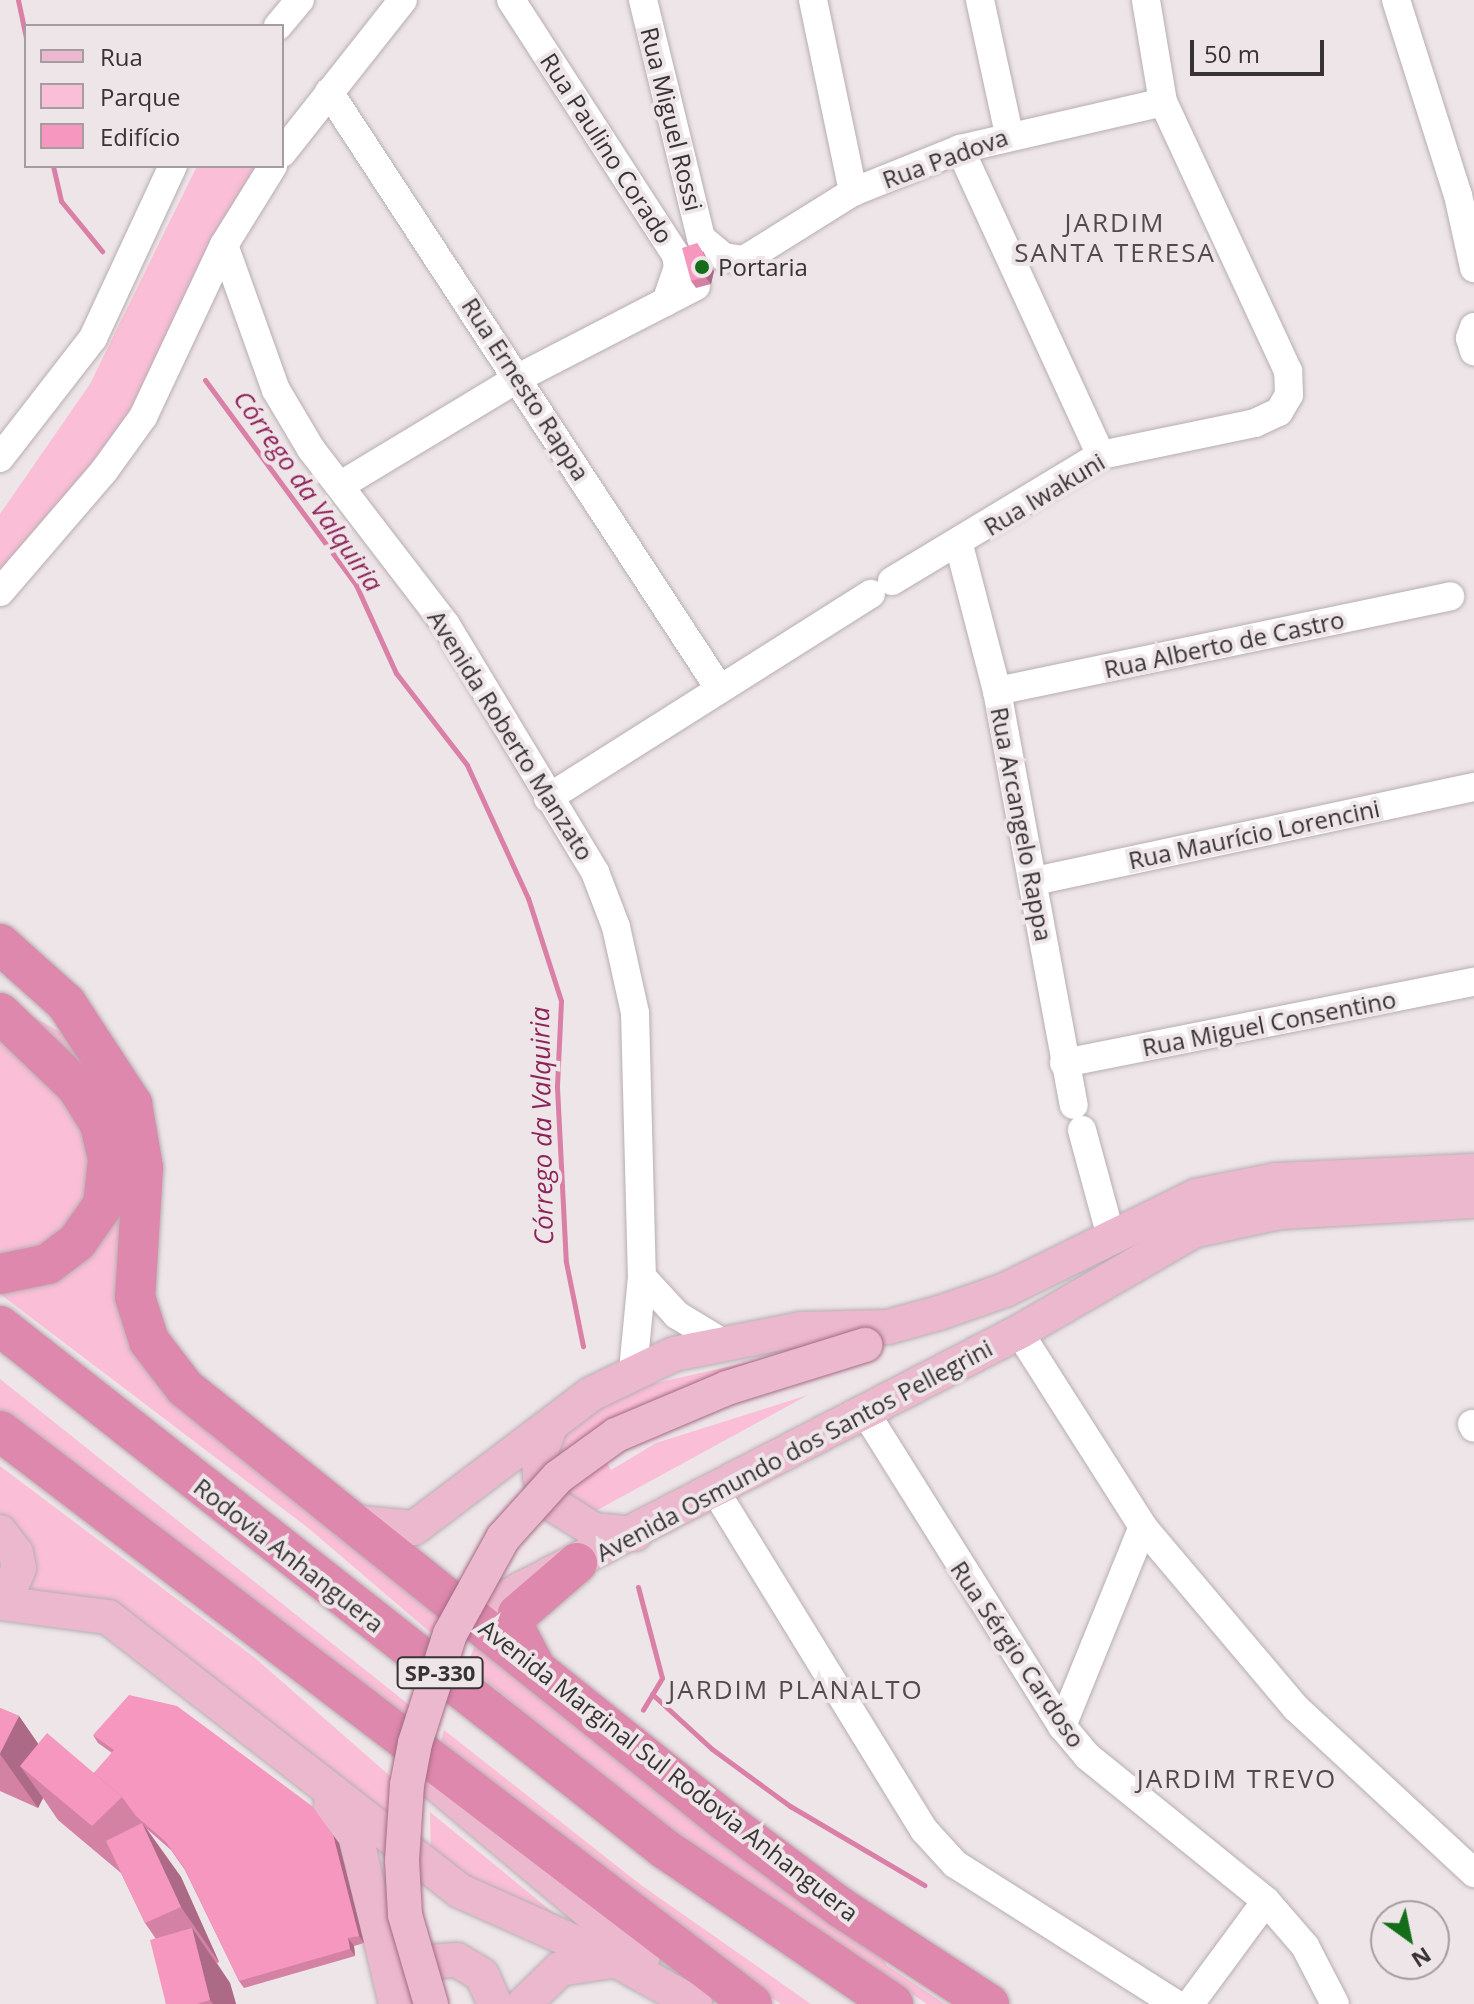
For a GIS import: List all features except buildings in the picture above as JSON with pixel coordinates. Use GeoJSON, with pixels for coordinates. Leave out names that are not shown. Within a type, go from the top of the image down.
{"type":"FeatureCollection","features":[{"type":"Feature","properties":{"kind":"highway"},"geometry":{"type":"LineString","coordinates":[[0,944],[66,1003],[111,1066]]}},
{"type":"Feature","properties":{"kind":"highway"},"geometry":{"type":"LineString","coordinates":[[0,985],[56,1017],[111,1066]]}},
{"type":"Feature","properties":{"kind":"highway"},"geometry":{"type":"LineString","coordinates":[[0,1013],[77,1087],[100,1124],[108,1160],[103,1205],[77,1242],[48,1264],[0,1274]]}},
{"type":"Feature","properties":{"kind":"highway","name":"Avenida Marginal Sul Rodovia Anhanguera"},"geometry":{"type":"LineString","coordinates":[[111,1066],[132,1104],[143,1168],[135,1297],[149,1341],[185,1388],[360,1523],[539,1671],[840,1907],[989,2004]]}},
{"type":"Feature","properties":{"kind":"highway","name":"Rodovia Anhanguera"},"geometry":{"type":"LineString","coordinates":[[0,1326],[665,1849],[893,2004]]}},
{"type":"Feature","properties":{"kind":"highway","name":"Rodovia Anhanguera"},"geometry":{"type":"LineString","coordinates":[[0,1359],[592,1825],[844,2004]]}},
{"type":"Feature","properties":{"kind":"highway"},"geometry":{"type":"LineString","coordinates":[[0,1431],[182,1574],[752,2004]]}},
{"type":"Feature","properties":{"kind":"highway"},"geometry":{"type":"LineString","coordinates":[[0,1451],[182,1574]]}},
{"type":"Feature","properties":{"kind":"highway"},"geometry":{"type":"LineString","coordinates":[[539,1671],[521,1645],[515,1629],[518,1614],[577,1563]]}},
{"type":"Feature","properties":{"kind":"main road","name":"Avenida Osmundo dos Santos Pellegrini"},"geometry":{"type":"LineString","coordinates":[[360,1523],[414,1528],[549,1430],[591,1394],[633,1370],[720,1341],[801,1329],[888,1327],[939,1313],[1005,1290],[1110,1233],[1196,1196],[1276,1180],[1474,1171]]}},
{"type":"Feature","properties":{"kind":"main road","name":"Avenida Osmundo dos Santos Pellegrini"},"geometry":{"type":"LineString","coordinates":[[471,1615],[635,1534],[1019,1332],[1112,1275],[1193,1231],[1281,1212],[1474,1201]]}},
{"type":"Feature","properties":{"kind":"main road","name":"Avenida Osmundo dos Santos Pellegrini"},"geometry":{"type":"LineString","coordinates":[[865,1345],[1013,1313],[1112,1275]]}},
{"type":"Feature","properties":{"kind":"main road","name":"Avenida Osmundo dos Santos Pellegrini"},"geometry":{"type":"LineString","coordinates":[[865,1345],[939,1313]]}},
{"type":"Feature","properties":{"kind":"main road"},"geometry":{"type":"LineString","coordinates":[[431,2004],[405,1915],[402,1860],[407,1785],[415,1743],[450,1634],[503,1538],[558,1477],[616,1435],[727,1388],[865,1345]]}},
{"type":"Feature","properties":{"kind":"main road"},"geometry":{"type":"LineString","coordinates":[[549,1430],[539,1456],[540,1477],[554,1505],[594,1530],[635,1534]]}},
{"type":"Feature","properties":{"kind":"main road"},"geometry":{"type":"LineString","coordinates":[[0,1532],[16,1553],[19,1568],[2,1603],[108,1617],[460,1891],[619,1962],[695,2004]]}},
{"type":"Feature","properties":{"kind":"main road"},"geometry":{"type":"LineString","coordinates":[[313,1673],[581,1911],[710,2004]]}},
{"type":"Feature","properties":{"kind":"main road"},"geometry":{"type":"LineString","coordinates":[[290,1760],[356,1837],[395,2000]]}},
{"type":"Feature","properties":{"kind":"main road"},"geometry":{"type":"LineString","coordinates":[[395,2000],[418,1966],[447,1958],[475,1968],[495,2004]]}},
{"type":"Feature","properties":{"kind":"main road"},"geometry":{"type":"LineString","coordinates":[[524,2004],[560,1969],[577,1962],[619,1962]]}},
{"type":"Feature","properties":{"kind":"street"},"geometry":{"type":"LineString","coordinates":[[280,24],[300,0]]}},
{"type":"Feature","properties":{"kind":"street"},"geometry":{"type":"LineString","coordinates":[[284,149],[403,0]]}},
{"type":"Feature","properties":{"kind":"street","name":"Rua Paulino Corado"},"geometry":{"type":"LineString","coordinates":[[511,0],[671,247],[699,263],[666,302],[520,377]]}},
{"type":"Feature","properties":{"kind":"street","name":"Rua Miguel Rossi"},"geometry":{"type":"LineString","coordinates":[[643,0],[699,263]]}},
{"type":"Feature","properties":{"kind":"street"},"geometry":{"type":"LineString","coordinates":[[813,0],[853,192]]}},
{"type":"Feature","properties":{"kind":"street"},"geometry":{"type":"LineString","coordinates":[[980,0],[1009,134]]}},
{"type":"Feature","properties":{"kind":"street"},"geometry":{"type":"LineString","coordinates":[[1146,0],[1163,102]]}},
{"type":"Feature","properties":{"kind":"street"},"geometry":{"type":"LineString","coordinates":[[1404,5],[1458,195],[1474,268]]}},
{"type":"Feature","properties":{"kind":"street","name":"Rua Ernesto Rappa"},"geometry":{"type":"LineString","coordinates":[[329,92],[520,377],[719,688]]}},
{"type":"Feature","properties":{"kind":"street","name":"Rua Padova"},"geometry":{"type":"LineString","coordinates":[[699,263],[744,260],[853,192],[960,149],[1009,134],[1163,102]]}},
{"type":"Feature","properties":{"kind":"street","name":"Rua Iwakuni"},"geometry":{"type":"LineString","coordinates":[[548,798],[719,688],[881,588],[959,545],[1101,455],[1255,423],[1279,412],[1289,395],[1288,371],[1163,102]]}},
{"type":"Feature","properties":{"kind":"street"},"geometry":{"type":"LineString","coordinates":[[960,149],[1101,455]]}},
{"type":"Feature","properties":{"kind":"street"},"geometry":{"type":"LineString","coordinates":[[0,458],[93,338],[172,168]]}},
{"type":"Feature","properties":{"kind":"street"},"geometry":{"type":"LineString","coordinates":[[0,592],[104,471],[143,417],[224,245],[271,168]]}},
{"type":"Feature","properties":{"kind":"street","name":"Avenida Roberto Manzato"},"geometry":{"type":"LineString","coordinates":[[224,245],[276,390],[311,449],[446,625],[595,872],[616,927],[635,1013],[642,1277],[633,1370]]}},
{"type":"Feature","properties":{"kind":"street"},"geometry":{"type":"LineString","coordinates":[[1474,327],[1470,338],[1474,351]]}},
{"type":"Feature","properties":{"kind":"street"},"geometry":{"type":"LineString","coordinates":[[341,485],[520,377]]}},
{"type":"Feature","properties":{"kind":"street","name":"Rua Arcangelo Rappa"},"geometry":{"type":"LineString","coordinates":[[959,545],[997,691],[1035,881],[1064,1063],[1110,1233]]}},
{"type":"Feature","properties":{"kind":"street","name":"Rua Alberto de Castro"},"geometry":{"type":"LineString","coordinates":[[997,691],[1450,596]]}},
{"type":"Feature","properties":{"kind":"street","name":"Rua Maurício Lorencini"},"geometry":{"type":"LineString","coordinates":[[1035,881],[1474,787]]}},
{"type":"Feature","properties":{"kind":"street","name":"Rua Miguel Consentino"},"geometry":{"type":"LineString","coordinates":[[1064,1063],[1474,982]]}},
{"type":"Feature","properties":{"kind":"street"},"geometry":{"type":"LineString","coordinates":[[642,1277],[677,1315],[720,1341]]}},
{"type":"Feature","properties":{"kind":"street"},"geometry":{"type":"LineString","coordinates":[[1019,1332],[1143,1527],[1296,1708],[1474,1873]]}},
{"type":"Feature","properties":{"kind":"street","name":"Rua Sérgio Cardoso"},"geometry":{"type":"LineString","coordinates":[[865,1412],[1062,1726],[1087,1756],[1266,1901],[1305,1946],[1335,2004]]}},
{"type":"Feature","properties":{"kind":"street"},"geometry":{"type":"LineString","coordinates":[[716,1492],[924,1830],[955,1864],[1176,2004]]}},
{"type":"Feature","properties":{"kind":"street"},"geometry":{"type":"LineString","coordinates":[[1062,1726],[1143,1527]]}},
{"type":"Feature","properties":{"kind":"street"},"geometry":{"type":"LineString","coordinates":[[1190,2004],[1266,1901]]}},
{"type":"Feature","properties":{"kind":"green space"},"geometry":{"type":"Polygon","coordinates":[[[196,168],[268,168],[168,364],[0,586],[0,514],[90,384],[196,168]]]}},
{"type":"Feature","properties":{"kind":"green space"},"geometry":{"type":"Polygon","coordinates":[[[0,998],[60,1032],[117,1103],[128,1312],[448,1618],[438,1639],[307,1527],[0,1294],[118,1188],[0,998]]]}},
{"type":"Feature","properties":{"kind":"green space"},"geometry":{"type":"Polygon","coordinates":[[[0,1027],[85,1113],[97,1185],[68,1236],[0,1266],[0,1027]]]}},
{"type":"Feature","properties":{"kind":"green space"},"geometry":{"type":"Polygon","coordinates":[[[803,1350],[643,1404],[591,1433],[611,1470],[656,1443],[808,1395],[592,1513],[575,1506],[549,1467],[567,1430],[581,1418],[647,1385],[803,1350]]]}},
{"type":"Feature","properties":{"kind":"green space"},"geometry":{"type":"Polygon","coordinates":[[[0,1379],[413,1708],[409,1725],[0,1411],[0,1379]]]}},
{"type":"Feature","properties":{"kind":"green space"},"geometry":{"type":"Polygon","coordinates":[[[0,1466],[255,1658],[397,1782],[394,1824],[113,1615],[20,1598],[0,1522],[0,1466]]]}},
{"type":"Feature","properties":{"kind":"green space"},"geometry":{"type":"Polygon","coordinates":[[[478,1638],[884,1953],[886,1965],[945,2004],[927,2004],[720,1865],[591,1766],[467,1665],[478,1638]]]}},
{"type":"Feature","properties":{"kind":"green space"},"geometry":{"type":"Polygon","coordinates":[[[444,1730],[641,1885],[811,2004],[781,2004],[763,1992],[439,1749],[444,1730]]]}},
{"type":"Feature","properties":{"kind":"green space"},"geometry":{"type":"Polygon","coordinates":[[[430,1812],[550,1910],[612,1951],[431,1860],[430,1812]]]}},
{"type":"Feature","properties":{"kind":"waterway","name":"Córrego da Valquiria"},"geometry":{"type":"LineString","coordinates":[[18,0],[24,29]]}},
{"type":"Feature","properties":{"kind":"waterway","name":"Córrego da Valquiria"},"geometry":{"type":"LineString","coordinates":[[53,168],[61,201],[102,251]]}},
{"type":"Feature","properties":{"kind":"waterway","name":"Córrego da Valquiria"},"geometry":{"type":"LineString","coordinates":[[205,380],[356,585],[396,673],[467,765],[528,898],[561,1001],[557,1087],[566,1262],[583,1346]]}},
{"type":"Feature","properties":{"kind":"waterway","name":"Córrego da Valquiria"},"geometry":{"type":"LineString","coordinates":[[638,1587],[662,1678],[643,1710]]}},
{"type":"Feature","properties":{"kind":"waterway"},"geometry":{"type":"LineString","coordinates":[[652,1694],[712,1749],[790,1806],[924,1885]]}},
{"type":"Feature","properties":{"kind":"place","name":"Portaria"},"geometry":{"type":"Point","coordinates":[702,267]}},
{"type":"Feature","properties":{"kind":"district","name":"JARDIM SANTA TERESA"},"geometry":{"type":"Point","coordinates":[1115,238]}},
{"type":"Feature","properties":{"kind":"district","name":"JARDIM PLANALTO"},"geometry":{"type":"Point","coordinates":[796,1690]}},
{"type":"Feature","properties":{"kind":"district","name":"JARDIM TREVO"},"geometry":{"type":"Point","coordinates":[1237,1779]}}]}
